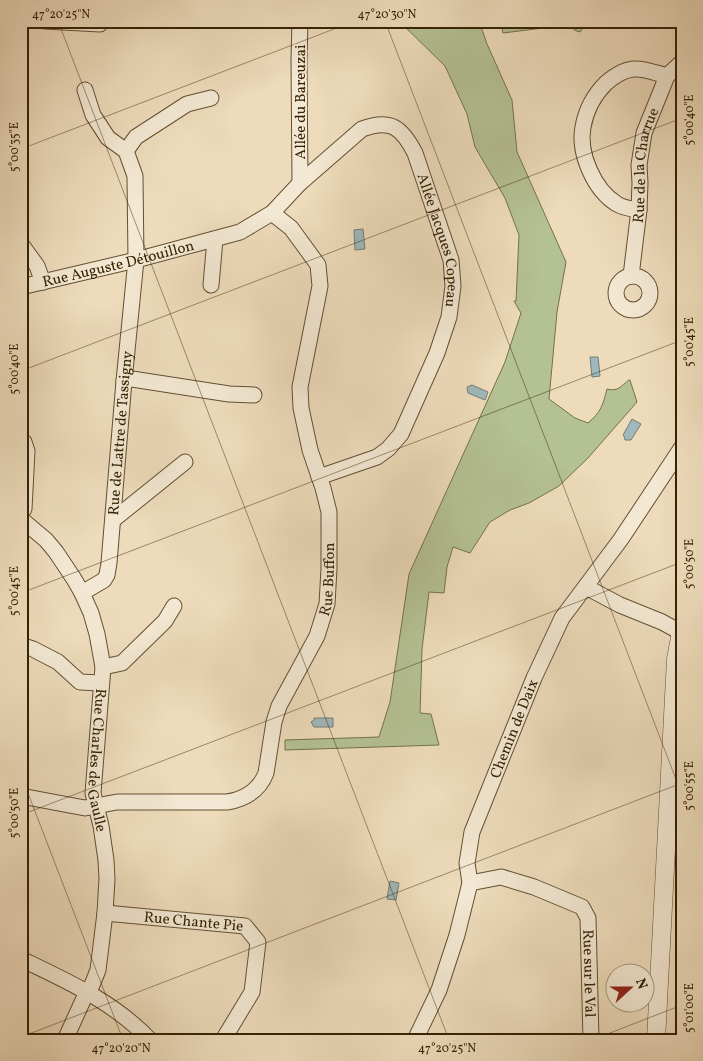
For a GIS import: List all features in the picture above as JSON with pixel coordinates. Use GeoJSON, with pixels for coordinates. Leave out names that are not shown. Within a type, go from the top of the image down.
{"type":"FeatureCollection","features":[{"type":"Feature","properties":{"kind":"street"},"geometry":{"type":"LineString","coordinates":[[45,21],[100,24]]}},
{"type":"Feature","properties":{"kind":"street","name":"Allée du Bareuzai"},"geometry":{"type":"LineString","coordinates":[[300,21],[300,184]]}},
{"type":"Feature","properties":{"kind":"street","name":"Rue de la Charrue"},"geometry":{"type":"LineString","coordinates":[[631,276],[639,210],[639,165],[644,133],[667,76],[682,62]]}},
{"type":"Feature","properties":{"kind":"street"},"geometry":{"type":"LineString","coordinates":[[639,210],[618,205],[606,195],[594,180],[583,151],[583,127],[587,111],[595,97],[604,85],[614,77],[634,69],[667,76]]}},
{"type":"Feature","properties":{"kind":"street"},"geometry":{"type":"LineString","coordinates":[[85,90],[93,115],[108,138],[126,151],[136,137],[187,104],[211,98]]}},
{"type":"Feature","properties":{"kind":"street","name":"Allée Jacques Copeau"},"geometry":{"type":"LineString","coordinates":[[300,184],[362,129],[372,125],[384,124],[401,131],[415,153],[451,260],[453,286],[449,317],[437,354],[401,434],[388,449],[377,457],[319,477]]}},
{"type":"Feature","properties":{"kind":"street","name":"Rue de Lattre de Tassigny"},"geometry":{"type":"LineString","coordinates":[[82,593],[104,580],[109,563],[136,260],[135,176],[126,151]]}},
{"type":"Feature","properties":{"kind":"street","name":"Rue Auguste Détouillon"},"geometry":{"type":"LineString","coordinates":[[21,287],[136,260],[240,232],[272,213],[300,184]]}},
{"type":"Feature","properties":{"kind":"street","name":"Rue Buffon"},"geometry":{"type":"LineString","coordinates":[[21,796],[85,808],[117,802],[234,801],[248,796],[254,791],[266,774],[274,722],[279,706],[317,636],[328,604],[330,569],[329,512],[310,450],[301,408],[300,387],[320,286],[318,266],[291,228],[272,213]]}},
{"type":"Feature","properties":{"kind":"street","name":"Rue Auguste Détouillon"},"geometry":{"type":"LineString","coordinates":[[211,285],[214,238]]}},
{"type":"Feature","properties":{"kind":"street"},"geometry":{"type":"LineString","coordinates":[[21,244],[37,266],[43,282]]}},
{"type":"Feature","properties":{"kind":"street"},"geometry":{"type":"LineString","coordinates":[[124,381],[132,379],[229,394],[254,395]]}},
{"type":"Feature","properties":{"kind":"street"},"geometry":{"type":"LineString","coordinates":[[21,513],[24,509],[27,451],[24,442]]}},
{"type":"Feature","properties":{"kind":"street","name":"Chemin de Daix"},"geometry":{"type":"LineString","coordinates":[[415,1040],[439,990],[457,935],[470,883],[467,863],[472,832],[534,678],[558,624],[621,539],[682,447]]}},
{"type":"Feature","properties":{"kind":"street"},"geometry":{"type":"LineString","coordinates":[[112,520],[186,462]]}},
{"type":"Feature","properties":{"kind":"street","name":"Rue Charles de Gaulle"},"geometry":{"type":"LineString","coordinates":[[21,519],[46,540],[56,552],[82,593],[97,634],[102,667],[93,794],[101,826],[106,860],[105,913],[98,970],[65,1040]]}},
{"type":"Feature","properties":{"kind":"street"},"geometry":{"type":"LineString","coordinates":[[586,587],[620,605],[681,631],[676,659],[676,789],[656,1040]]}},
{"type":"Feature","properties":{"kind":"street"},"geometry":{"type":"LineString","coordinates":[[102,667],[122,662],[165,621],[174,606]]}},
{"type":"Feature","properties":{"kind":"street"},"geometry":{"type":"LineString","coordinates":[[21,645],[58,662],[80,682],[101,683]]}},
{"type":"Feature","properties":{"kind":"street","name":"Rue sur le Val"},"geometry":{"type":"LineString","coordinates":[[470,883],[502,877],[534,887],[582,907],[588,918],[590,1040]]}},
{"type":"Feature","properties":{"kind":"street","name":"Rue Chante Pie"},"geometry":{"type":"LineString","coordinates":[[105,913],[244,926],[258,942],[252,992],[223,1040]]}},
{"type":"Feature","properties":{"kind":"street"},"geometry":{"type":"LineString","coordinates":[[21,959],[88,992],[114,1008],[137,1026],[150,1040]]}},
{"type":"Feature","properties":{"kind":"green space"},"geometry":{"type":"Polygon","coordinates":[[[399,21],[479,21],[512,100],[517,152],[566,262],[557,312],[549,399],[575,418],[588,423],[601,408],[607,389],[617,389],[630,380],[637,402],[588,458],[559,486],[490,522],[470,553],[453,547],[447,567],[444,593],[429,592],[422,649],[420,713],[431,714],[439,745],[285,750],[285,740],[379,737],[390,702],[409,574],[505,362],[521,313],[514,301],[516,301],[519,235],[505,198],[475,147],[467,114],[445,66],[399,21]]]}},
{"type":"Feature","properties":{"kind":"green space"},"geometry":{"type":"Polygon","coordinates":[[[500,21],[585,21],[584,27],[580,32],[567,25],[503,33],[500,21]]]}},
{"type":"Feature","properties":{"kind":"water"},"geometry":{"type":"Polygon","coordinates":[[[363,229],[365,249],[355,250],[354,230],[363,229]]]}},
{"type":"Feature","properties":{"kind":"water"},"geometry":{"type":"Polygon","coordinates":[[[590,357],[598,357],[600,376],[592,377],[590,357]]]}},
{"type":"Feature","properties":{"kind":"water"},"geometry":{"type":"Polygon","coordinates":[[[472,385],[488,392],[485,400],[468,393],[467,387],[472,385]]]}},
{"type":"Feature","properties":{"kind":"water"},"geometry":{"type":"Polygon","coordinates":[[[632,419],[641,424],[631,440],[625,440],[623,435],[632,419]]]}},
{"type":"Feature","properties":{"kind":"water"},"geometry":{"type":"Polygon","coordinates":[[[314,718],[333,718],[333,727],[314,727],[311,722],[314,718]]]}},
{"type":"Feature","properties":{"kind":"water"},"geometry":{"type":"Polygon","coordinates":[[[390,881],[399,883],[396,900],[387,899],[390,881]]]}}]}
